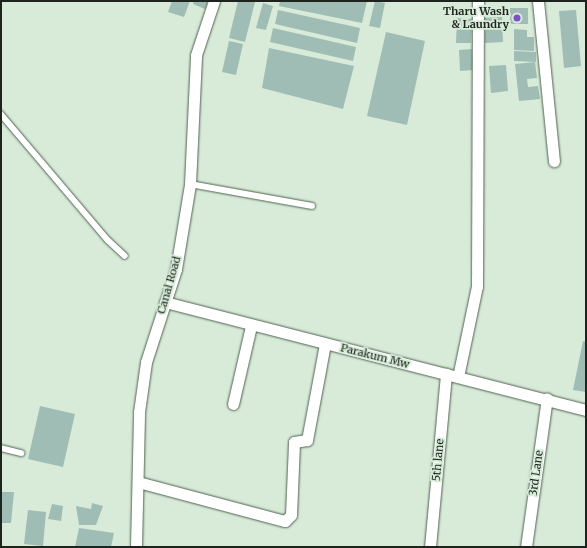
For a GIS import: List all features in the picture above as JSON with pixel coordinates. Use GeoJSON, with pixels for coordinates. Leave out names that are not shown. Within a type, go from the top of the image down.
{"type":"FeatureCollection","features":[{"type":"Feature","properties":{"kind":"street","name":"Canal Road"},"geometry":{"type":"LineString","coordinates":[[136,547],[139,412],[145,369],[176,269],[190,184],[196,55],[214,1]]}},
{"type":"Feature","properties":{"kind":"street"},"geometry":{"type":"LineString","coordinates":[[458,377],[477,286],[478,1]]}},
{"type":"Feature","properties":{"kind":"street"},"geometry":{"type":"LineString","coordinates":[[538,1],[554,161]]}},
{"type":"Feature","properties":{"kind":"street","name":"Parakum Mw"},"geometry":{"type":"LineString","coordinates":[[165,302],[251,326],[546,398],[586,410]]}},
{"type":"Feature","properties":{"kind":"street"},"geometry":{"type":"LineString","coordinates":[[234,404],[251,326]]}},
{"type":"Feature","properties":{"kind":"street"},"geometry":{"type":"LineString","coordinates":[[138,482],[285,521],[291,515],[294,442],[307,440],[325,344]]}},
{"type":"Feature","properties":{"kind":"street","name":"5th lane"},"geometry":{"type":"LineString","coordinates":[[430,547],[446,374]]}},
{"type":"Feature","properties":{"kind":"street","name":"3rd Lane"},"geometry":{"type":"LineString","coordinates":[[526,547],[546,398]]}},
{"type":"Feature","properties":{"kind":"lane"},"geometry":{"type":"LineString","coordinates":[[1,114],[108,240],[125,256]]}},
{"type":"Feature","properties":{"kind":"lane"},"geometry":{"type":"LineString","coordinates":[[190,184],[312,206]]}},
{"type":"Feature","properties":{"kind":"lane"},"geometry":{"type":"LineString","coordinates":[[1,448],[21,453]]}},
{"type":"Feature","properties":{"kind":"building"},"geometry":{"type":"Polygon","coordinates":[[[172,1],[190,1],[184,17],[168,12],[172,1]]]}},
{"type":"Feature","properties":{"kind":"building"},"geometry":{"type":"Polygon","coordinates":[[[194,1],[208,1],[205,9],[193,4],[194,1]]]}},
{"type":"Feature","properties":{"kind":"building"},"geometry":{"type":"Polygon","coordinates":[[[238,1],[255,2],[245,42],[229,38],[238,1]]]}},
{"type":"Feature","properties":{"kind":"building"},"geometry":{"type":"Polygon","coordinates":[[[280,1],[367,1],[362,23],[279,6],[280,1]]]}},
{"type":"Feature","properties":{"kind":"building"},"geometry":{"type":"Polygon","coordinates":[[[375,1],[385,3],[380,28],[369,26],[375,1]]]}},
{"type":"Feature","properties":{"kind":"building"},"geometry":{"type":"Polygon","coordinates":[[[263,3],[273,6],[266,30],[256,28],[263,3]]]}},
{"type":"Feature","properties":{"kind":"building"},"geometry":{"type":"Polygon","coordinates":[[[510,8],[528,8],[528,24],[510,24],[510,8]]]}},
{"type":"Feature","properties":{"kind":"building"},"geometry":{"type":"Polygon","coordinates":[[[278,10],[360,28],[357,43],[275,24],[278,10]]]}},
{"type":"Feature","properties":{"kind":"building"},"geometry":{"type":"Polygon","coordinates":[[[576,10],[581,66],[564,68],[559,11],[576,10]]]}},
{"type":"Feature","properties":{"kind":"building"},"geometry":{"type":"Polygon","coordinates":[[[502,17],[503,42],[485,43],[484,18],[502,17]]]}},
{"type":"Feature","properties":{"kind":"building"},"geometry":{"type":"Polygon","coordinates":[[[457,18],[472,19],[471,43],[456,43],[457,18]]]}},
{"type":"Feature","properties":{"kind":"building"},"geometry":{"type":"Polygon","coordinates":[[[273,28],[356,47],[353,61],[270,42],[273,28]]]}},
{"type":"Feature","properties":{"kind":"building"},"geometry":{"type":"Polygon","coordinates":[[[514,29],[527,30],[527,37],[534,37],[534,51],[514,50],[514,29]]]}},
{"type":"Feature","properties":{"kind":"building"},"geometry":{"type":"Polygon","coordinates":[[[386,32],[425,41],[407,125],[367,116],[386,32]]]}},
{"type":"Feature","properties":{"kind":"building"},"geometry":{"type":"Polygon","coordinates":[[[229,41],[243,44],[236,75],[222,72],[229,41]]]}},
{"type":"Feature","properties":{"kind":"building"},"geometry":{"type":"Polygon","coordinates":[[[269,48],[354,66],[343,109],[262,88],[269,48]]]}},
{"type":"Feature","properties":{"kind":"building"},"geometry":{"type":"Polygon","coordinates":[[[472,49],[473,70],[460,71],[459,50],[472,49]]]}},
{"type":"Feature","properties":{"kind":"building"},"geometry":{"type":"Polygon","coordinates":[[[514,51],[536,52],[536,62],[514,61],[514,51]]]}},
{"type":"Feature","properties":{"kind":"building"},"geometry":{"type":"Polygon","coordinates":[[[535,62],[537,78],[527,79],[528,87],[538,86],[540,99],[519,101],[515,64],[535,62]]]}},
{"type":"Feature","properties":{"kind":"building"},"geometry":{"type":"Polygon","coordinates":[[[506,65],[508,91],[491,93],[489,66],[506,65]]]}},
{"type":"Feature","properties":{"kind":"building"},"geometry":{"type":"Polygon","coordinates":[[[583,341],[586,342],[586,392],[573,390],[583,341]]]}},
{"type":"Feature","properties":{"kind":"building"},"geometry":{"type":"Polygon","coordinates":[[[40,406],[75,414],[63,467],[28,459],[40,406]]]}},
{"type":"Feature","properties":{"kind":"building"},"geometry":{"type":"Polygon","coordinates":[[[1,492],[14,492],[11,523],[1,523],[1,492]]]}},
{"type":"Feature","properties":{"kind":"building"},"geometry":{"type":"Polygon","coordinates":[[[92,503],[103,506],[96,525],[79,525],[76,506],[91,509],[92,503]]]}},
{"type":"Feature","properties":{"kind":"building"},"geometry":{"type":"Polygon","coordinates":[[[52,504],[63,506],[61,521],[48,519],[52,504]]]}},
{"type":"Feature","properties":{"kind":"building"},"geometry":{"type":"Polygon","coordinates":[[[28,510],[46,512],[43,546],[24,544],[28,510]]]}},
{"type":"Feature","properties":{"kind":"building"},"geometry":{"type":"Polygon","coordinates":[[[79,528],[114,533],[111,547],[75,547],[79,528]]]}},
{"type":"Feature","properties":{"kind":"place","name":"Tharu Wash & Laundry"},"geometry":{"type":"Point","coordinates":[517,18]}}]}
